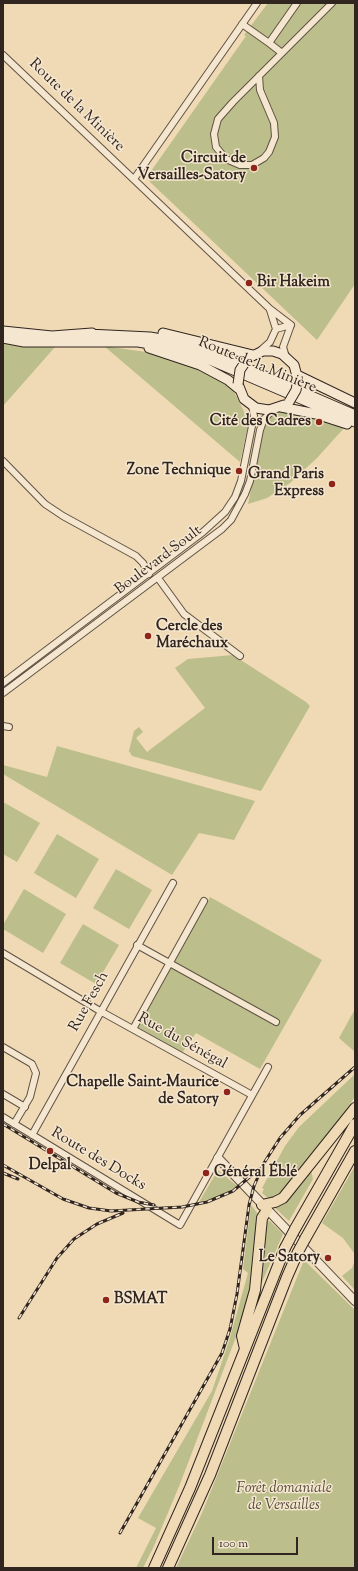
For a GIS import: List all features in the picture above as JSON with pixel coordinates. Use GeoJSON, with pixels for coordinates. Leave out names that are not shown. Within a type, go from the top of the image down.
{"type":"FeatureCollection","features":[{"type":"Feature","properties":{"kind":"highway"},"geometry":{"type":"LineString","coordinates":[[245,1349],[242,1336],[255,1290],[262,1218],[265,1208],[283,1198],[355,1108]]}},
{"type":"Feature","properties":{"kind":"highway"},"geometry":{"type":"LineString","coordinates":[[154,1568],[190,1488],[285,1248],[294,1229],[355,1124]]}},
{"type":"Feature","properties":{"kind":"highway"},"geometry":{"type":"LineString","coordinates":[[168,1568],[210,1475],[286,1278],[298,1252],[355,1151]]}},
{"type":"Feature","properties":{"kind":"main road"},"geometry":{"type":"LineString","coordinates":[[3,331],[52,336],[88,334],[115,330],[159,332],[253,355],[273,351],[286,357],[294,365],[297,378],[296,390],[289,402],[277,408]]}},
{"type":"Feature","properties":{"kind":"main road","name":"Route de la Minière"},"geometry":{"type":"LineString","coordinates":[[88,334],[150,337],[178,342],[207,351],[305,392],[355,415]]}},
{"type":"Feature","properties":{"kind":"main road"},"geometry":{"type":"LineString","coordinates":[[3,338],[24,342],[98,341],[136,346],[174,356],[214,373],[239,386]]}},
{"type":"Feature","properties":{"kind":"main road","name":"Route de la Minière"},"geometry":{"type":"LineString","coordinates":[[98,341],[143,342],[189,353],[355,422]]}},
{"type":"Feature","properties":{"kind":"main road"},"geometry":{"type":"LineString","coordinates":[[253,355],[240,370],[239,386],[244,399],[252,406],[265,410],[291,408],[316,414],[355,428]]}},
{"type":"Feature","properties":{"kind":"main road"},"geometry":{"type":"LineString","coordinates":[[297,378],[355,403]]}},
{"type":"Feature","properties":{"kind":"street"},"geometry":{"type":"LineString","coordinates":[[134,180],[245,26],[257,3]]}},
{"type":"Feature","properties":{"kind":"street"},"geometry":{"type":"LineString","coordinates":[[269,43],[297,3]]}},
{"type":"Feature","properties":{"kind":"street"},"geometry":{"type":"LineString","coordinates":[[259,76],[260,90],[274,123],[275,137],[269,152],[264,158],[252,165],[240,165],[226,159],[218,150],[215,141],[214,129],[222,114],[282,52],[332,3]]}},
{"type":"Feature","properties":{"kind":"street"},"geometry":{"type":"LineString","coordinates":[[245,26],[282,52]]}},
{"type":"Feature","properties":{"kind":"street","name":"Route de la Minière"},"geometry":{"type":"LineString","coordinates":[[3,55],[270,309],[291,324]]}},
{"type":"Feature","properties":{"kind":"street"},"geometry":{"type":"LineString","coordinates":[[270,309],[276,330]]}},
{"type":"Feature","properties":{"kind":"street"},"geometry":{"type":"LineString","coordinates":[[253,355],[270,342],[276,330],[291,324]]}},
{"type":"Feature","properties":{"kind":"street"},"geometry":{"type":"LineString","coordinates":[[286,357],[283,347],[291,324]]}},
{"type":"Feature","properties":{"kind":"street","name":"Boulevard Soult"},"geometry":{"type":"LineString","coordinates":[[3,683],[149,574],[208,528],[225,512],[235,497],[241,481],[252,430],[254,416],[252,406]]}},
{"type":"Feature","properties":{"kind":"street","name":"Boulevard Soult"},"geometry":{"type":"LineString","coordinates":[[3,693],[215,536],[231,520],[250,481],[260,430],[264,419],[277,408]]}},
{"type":"Feature","properties":{"kind":"street"},"geometry":{"type":"LineString","coordinates":[[3,461],[45,504],[63,516],[136,556],[149,574]]}},
{"type":"Feature","properties":{"kind":"street"},"geometry":{"type":"LineString","coordinates":[[158,578],[184,614],[240,656]]}},
{"type":"Feature","properties":{"kind":"street","name":"Rue Fesch"},"geometry":{"type":"LineString","coordinates":[[32,1135],[100,1011],[173,883]]}},
{"type":"Feature","properties":{"kind":"street"},"geometry":{"type":"LineString","coordinates":[[133,1029],[204,901]]}},
{"type":"Feature","properties":{"kind":"street"},"geometry":{"type":"LineString","coordinates":[[137,945],[276,1022]]}},
{"type":"Feature","properties":{"kind":"street","name":"Rue du Sénégal"},"geometry":{"type":"LineString","coordinates":[[3,953],[100,1011],[252,1095]]}},
{"type":"Feature","properties":{"kind":"street"},"geometry":{"type":"LineString","coordinates":[[3,1047],[32,1064],[36,1077],[30,1097],[14,1124]]}},
{"type":"Feature","properties":{"kind":"street"},"geometry":{"type":"LineString","coordinates":[[268,1068],[218,1158],[355,1301]]}},
{"type":"Feature","properties":{"kind":"street"},"geometry":{"type":"LineString","coordinates":[[3,1094],[25,1107]]}},
{"type":"Feature","properties":{"kind":"street","name":"Route des Docks"},"geometry":{"type":"LineString","coordinates":[[3,1117],[180,1225],[218,1158]]}},
{"type":"Feature","properties":{"kind":"green space","name":"Circuit de Versailles-Satory"},"geometry":{"type":"Polygon","coordinates":[[[268,3],[355,3],[355,284],[317,340],[150,182],[149,174],[246,36],[244,35],[268,3]]]}},
{"type":"Feature","properties":{"kind":"green space"},"geometry":{"type":"Polygon","coordinates":[[[3,342],[55,347],[3,406],[3,342]]]}},
{"type":"Feature","properties":{"kind":"green space"},"geometry":{"type":"Polygon","coordinates":[[[104,346],[153,353],[202,369],[231,386],[249,421],[240,462],[104,346]]]}},
{"type":"Feature","properties":{"kind":"green space"},"geometry":{"type":"Polygon","coordinates":[[[284,411],[295,411],[345,427],[317,458],[290,483],[267,498],[248,504],[265,423],[272,416],[284,411]]]}},
{"type":"Feature","properties":{"kind":"green space"},"geometry":{"type":"Polygon","coordinates":[[[233,655],[310,706],[261,791],[132,756],[129,751],[134,731],[139,727],[143,732],[136,738],[147,752],[205,708],[175,668],[188,659],[233,655]]]}},
{"type":"Feature","properties":{"kind":"green space"},"geometry":{"type":"Polygon","coordinates":[[[57,746],[255,801],[234,840],[199,833],[172,875],[3,774],[3,765],[47,777],[57,746]]]}},
{"type":"Feature","properties":{"kind":"green space"},"geometry":{"type":"Polygon","coordinates":[[[3,802],[40,823],[17,862],[3,854],[3,802]]]}},
{"type":"Feature","properties":{"kind":"green space"},"geometry":{"type":"Polygon","coordinates":[[[57,834],[99,859],[76,898],[34,873],[57,834]]]}},
{"type":"Feature","properties":{"kind":"green space"},"geometry":{"type":"Polygon","coordinates":[[[116,869],[152,890],[129,929],[93,908],[116,869]]]}},
{"type":"Feature","properties":{"kind":"green space"},"geometry":{"type":"Polygon","coordinates":[[[24,889],[66,914],[43,953],[3,929],[3,925],[24,889]]]}},
{"type":"Feature","properties":{"kind":"green space"},"geometry":{"type":"Polygon","coordinates":[[[210,897],[322,960],[260,1069],[196,1033],[182,1053],[137,1028],[210,897]]]}},
{"type":"Feature","properties":{"kind":"green space"},"geometry":{"type":"Polygon","coordinates":[[[83,924],[119,945],[96,984],[60,963],[83,924]]]}},
{"type":"Feature","properties":{"kind":"green space"},"geometry":{"type":"Polygon","coordinates":[[[355,1009],[355,1052],[339,1038],[355,1009]]]}},
{"type":"Feature","properties":{"kind":"green space"},"geometry":{"type":"Polygon","coordinates":[[[355,1074],[355,1096],[341,1120],[277,1197],[269,1199],[262,1193],[264,1189],[262,1188],[285,1146],[299,1127],[355,1074]]]}},
{"type":"Feature","properties":{"kind":"green space"},"geometry":{"type":"Polygon","coordinates":[[[355,1166],[355,1256],[343,1238],[322,1223],[355,1166]]]}},
{"type":"Feature","properties":{"kind":"green space"},"geometry":{"type":"Polygon","coordinates":[[[218,1170],[237,1186],[221,1196],[199,1202],[218,1170]]]}},
{"type":"Feature","properties":{"kind":"green space"},"geometry":{"type":"Polygon","coordinates":[[[311,1170],[313,1179],[289,1221],[274,1207],[311,1170]]]}},
{"type":"Feature","properties":{"kind":"green space"},"geometry":{"type":"Polygon","coordinates":[[[251,1205],[258,1214],[254,1264],[248,1299],[239,1329],[180,1484],[154,1546],[143,1568],[136,1568],[156,1528],[138,1518],[212,1391],[229,1341],[248,1273],[243,1269],[251,1205]]]}},
{"type":"Feature","properties":{"kind":"green space"},"geometry":{"type":"Polygon","coordinates":[[[270,1221],[283,1234],[259,1289],[266,1222],[270,1221]]]}},
{"type":"Feature","properties":{"kind":"green space","name":"Forêt domaniale de Versailles"},"geometry":{"type":"Polygon","coordinates":[[[304,1260],[355,1310],[355,1568],[176,1568],[202,1513],[304,1260]]]}},
{"type":"Feature","properties":{"kind":"green space"},"geometry":{"type":"Polygon","coordinates":[[[355,1260],[355,1290],[342,1276],[352,1268],[355,1260]]]}},
{"type":"Feature","properties":{"kind":"railway"},"geometry":{"type":"LineString","coordinates":[[120,1533],[222,1353],[230,1329],[237,1294],[249,1205],[254,1186],[264,1163],[280,1138],[300,1115],[355,1067]]}},
{"type":"Feature","properties":{"kind":"railway"},"geometry":{"type":"LineString","coordinates":[[3,1124],[116,1193],[138,1202],[154,1205]]}},
{"type":"Feature","properties":{"kind":"railway"},"geometry":{"type":"LineString","coordinates":[[3,1165],[63,1199],[89,1208],[111,1211],[182,1207],[207,1202],[233,1191],[259,1169]]}},
{"type":"Feature","properties":{"kind":"railway"},"geometry":{"type":"LineString","coordinates":[[3,1173],[18,1179]]}},
{"type":"Feature","properties":{"kind":"railway"},"geometry":{"type":"LineString","coordinates":[[19,1318],[57,1258],[74,1239],[97,1224],[123,1213]]}},
{"type":"Feature","properties":{"kind":"place","name":"Circuit de Versailles-Satory"},"geometry":{"type":"Point","coordinates":[254,168]}},
{"type":"Feature","properties":{"kind":"place","name":"Bir Hakeim"},"geometry":{"type":"Point","coordinates":[249,283]}},
{"type":"Feature","properties":{"kind":"place","name":"Cité des Cadres"},"geometry":{"type":"Point","coordinates":[319,422]}},
{"type":"Feature","properties":{"kind":"place","name":"Zone Technique"},"geometry":{"type":"Point","coordinates":[239,471]}},
{"type":"Feature","properties":{"kind":"place","name":"Grand Paris Express"},"geometry":{"type":"Point","coordinates":[332,484]}},
{"type":"Feature","properties":{"kind":"place","name":"Cercle des Maréchaux"},"geometry":{"type":"Point","coordinates":[148,636]}},
{"type":"Feature","properties":{"kind":"place","name":"Chapelle Saint-Maurice de Satory"},"geometry":{"type":"Point","coordinates":[227,1092]}},
{"type":"Feature","properties":{"kind":"place","name":"Delpal"},"geometry":{"type":"Point","coordinates":[50,1151]}},
{"type":"Feature","properties":{"kind":"place","name":"Général Éblé"},"geometry":{"type":"Point","coordinates":[206,1173]}},
{"type":"Feature","properties":{"kind":"place","name":"Le Satory"},"geometry":{"type":"Point","coordinates":[328,1258]}},
{"type":"Feature","properties":{"kind":"place","name":"BSMAT"},"geometry":{"type":"Point","coordinates":[106,1300]}}]}
